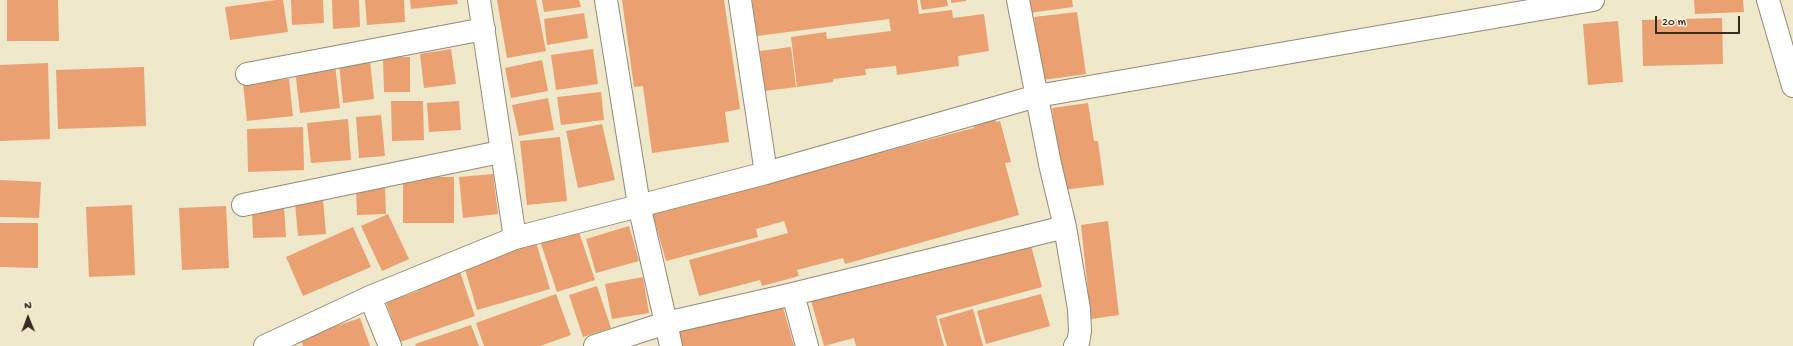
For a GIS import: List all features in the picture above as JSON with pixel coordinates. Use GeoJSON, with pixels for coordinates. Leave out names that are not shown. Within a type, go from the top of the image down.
{"type":"FeatureCollection","features":[{"type":"Feature","properties":{"kind":"street"},"geometry":{"type":"LineString","coordinates":[[478,0],[484,29],[500,152],[515,238]]}},
{"type":"Feature","properties":{"kind":"street"},"geometry":{"type":"LineString","coordinates":[[606,0],[640,205],[671,346]]}},
{"type":"Feature","properties":{"kind":"street"},"geometry":{"type":"LineString","coordinates":[[740,0],[766,173]]}},
{"type":"Feature","properties":{"kind":"street"},"geometry":{"type":"LineString","coordinates":[[1018,0],[1065,227],[1079,310],[1080,331],[1078,343],[1075,346]]}},
{"type":"Feature","properties":{"kind":"street"},"geometry":{"type":"LineString","coordinates":[[266,346],[370,297],[515,238],[766,173],[1037,96],[1593,0]]}},
{"type":"Feature","properties":{"kind":"street"},"geometry":{"type":"LineString","coordinates":[[1768,0],[1793,86]]}},
{"type":"Feature","properties":{"kind":"street"},"geometry":{"type":"LineString","coordinates":[[247,74],[484,29]]}},
{"type":"Feature","properties":{"kind":"street"},"geometry":{"type":"LineString","coordinates":[[243,205],[500,152]]}},
{"type":"Feature","properties":{"kind":"street"},"geometry":{"type":"LineString","coordinates":[[595,346],[666,323],[793,294],[1065,227]]}},
{"type":"Feature","properties":{"kind":"street"},"geometry":{"type":"LineString","coordinates":[[793,294],[807,346]]}},
{"type":"Feature","properties":{"kind":"street"},"geometry":{"type":"LineString","coordinates":[[370,297],[390,346]]}},
{"type":"Feature","properties":{"kind":"building"},"geometry":{"type":"Polygon","coordinates":[[[7,0],[58,0],[59,41],[7,41],[7,0]]]}},
{"type":"Feature","properties":{"kind":"building"},"geometry":{"type":"Polygon","coordinates":[[[283,0],[288,32],[230,40],[225,7],[283,0]]]}},
{"type":"Feature","properties":{"kind":"building"},"geometry":{"type":"Polygon","coordinates":[[[291,0],[323,0],[324,23],[292,25],[291,0]]]}},
{"type":"Feature","properties":{"kind":"building"},"geometry":{"type":"Polygon","coordinates":[[[332,0],[359,0],[360,27],[333,29],[332,0]]]}},
{"type":"Feature","properties":{"kind":"building"},"geometry":{"type":"Polygon","coordinates":[[[365,0],[404,0],[405,22],[367,25],[365,0]]]}},
{"type":"Feature","properties":{"kind":"building"},"geometry":{"type":"Polygon","coordinates":[[[410,0],[457,0],[458,4],[411,9],[410,0]]]}},
{"type":"Feature","properties":{"kind":"building"},"geometry":{"type":"Polygon","coordinates":[[[497,0],[536,0],[546,51],[507,58],[497,0]]]}},
{"type":"Feature","properties":{"kind":"building"},"geometry":{"type":"Polygon","coordinates":[[[542,0],[579,0],[581,7],[544,12],[542,0]]]}},
{"type":"Feature","properties":{"kind":"building"},"geometry":{"type":"Polygon","coordinates":[[[622,0],[724,0],[740,109],[725,112],[729,142],[652,153],[643,86],[634,87],[622,0]]]}},
{"type":"Feature","properties":{"kind":"building"},"geometry":{"type":"Polygon","coordinates":[[[752,0],[917,0],[919,14],[952,10],[953,18],[984,14],[989,51],[958,56],[959,66],[897,75],[896,66],[865,69],[866,75],[833,79],[833,82],[797,87],[791,37],[826,32],[827,39],[891,31],[889,19],[757,36],[752,0]]]}},
{"type":"Feature","properties":{"kind":"building"},"geometry":{"type":"Polygon","coordinates":[[[920,0],[947,0],[948,6],[922,10],[920,0]]]}},
{"type":"Feature","properties":{"kind":"building"},"geometry":{"type":"Polygon","coordinates":[[[951,0],[966,0],[966,1],[951,3],[951,0]]]}},
{"type":"Feature","properties":{"kind":"building"},"geometry":{"type":"Polygon","coordinates":[[[1027,0],[1072,0],[1073,7],[1029,13],[1027,0]]]}},
{"type":"Feature","properties":{"kind":"building"},"geometry":{"type":"Polygon","coordinates":[[[1694,0],[1743,0],[1744,12],[1695,14],[1694,0]]]}},
{"type":"Feature","properties":{"kind":"building"},"geometry":{"type":"Polygon","coordinates":[[[1077,12],[1086,74],[1043,80],[1034,17],[1077,12]]]}},
{"type":"Feature","properties":{"kind":"building"},"geometry":{"type":"Polygon","coordinates":[[[584,13],[588,38],[547,45],[544,19],[584,13]]]}},
{"type":"Feature","properties":{"kind":"building"},"geometry":{"type":"Polygon","coordinates":[[[1722,18],[1723,64],[1643,66],[1642,20],[1722,18]]]}},
{"type":"Feature","properties":{"kind":"building"},"geometry":{"type":"Polygon","coordinates":[[[1618,21],[1623,82],[1588,85],[1583,24],[1618,21]]]}},
{"type":"Feature","properties":{"kind":"building"},"geometry":{"type":"Polygon","coordinates":[[[791,47],[796,87],[765,91],[760,51],[791,47]]]}},
{"type":"Feature","properties":{"kind":"building"},"geometry":{"type":"Polygon","coordinates":[[[451,49],[456,84],[424,88],[420,54],[451,49]]]}},
{"type":"Feature","properties":{"kind":"building"},"geometry":{"type":"Polygon","coordinates":[[[593,49],[598,84],[556,90],[551,55],[593,49]]]}},
{"type":"Feature","properties":{"kind":"building"},"geometry":{"type":"Polygon","coordinates":[[[383,57],[410,57],[410,92],[384,92],[383,57]]]}},
{"type":"Feature","properties":{"kind":"building"},"geometry":{"type":"Polygon","coordinates":[[[370,60],[374,99],[343,103],[339,63],[370,60]]]}},
{"type":"Feature","properties":{"kind":"building"},"geometry":{"type":"Polygon","coordinates":[[[542,60],[548,91],[511,98],[505,68],[542,60]]]}},
{"type":"Feature","properties":{"kind":"building"},"geometry":{"type":"Polygon","coordinates":[[[48,63],[50,139],[0,141],[0,65],[48,63]]]}},
{"type":"Feature","properties":{"kind":"building"},"geometry":{"type":"Polygon","coordinates":[[[335,65],[340,108],[300,113],[295,70],[335,65]]]}},
{"type":"Feature","properties":{"kind":"building"},"geometry":{"type":"Polygon","coordinates":[[[144,67],[146,126],[58,129],[56,70],[144,67]]]}},
{"type":"Feature","properties":{"kind":"building"},"geometry":{"type":"Polygon","coordinates":[[[289,79],[293,116],[247,121],[243,83],[289,79]]]}},
{"type":"Feature","properties":{"kind":"building"},"geometry":{"type":"Polygon","coordinates":[[[601,92],[604,120],[561,125],[557,97],[601,92]]]}},
{"type":"Feature","properties":{"kind":"building"},"geometry":{"type":"Polygon","coordinates":[[[548,98],[554,130],[519,136],[512,105],[548,98]]]}},
{"type":"Feature","properties":{"kind":"building"},"geometry":{"type":"Polygon","coordinates":[[[391,101],[423,101],[424,140],[392,141],[391,101]]]}},
{"type":"Feature","properties":{"kind":"building"},"geometry":{"type":"Polygon","coordinates":[[[459,101],[461,130],[429,132],[427,103],[459,101]]]}},
{"type":"Feature","properties":{"kind":"building"},"geometry":{"type":"Polygon","coordinates":[[[1088,103],[1094,141],[1098,141],[1104,185],[1062,190],[1052,108],[1088,103]]]}},
{"type":"Feature","properties":{"kind":"building"},"geometry":{"type":"Polygon","coordinates":[[[994,112],[996,122],[1000,121],[1011,162],[1005,163],[1019,215],[845,264],[843,258],[797,270],[799,276],[762,286],[760,280],[699,296],[689,260],[788,233],[784,221],[756,229],[758,237],[666,261],[651,208],[675,202],[677,208],[708,200],[706,192],[819,169],[974,128],[971,118],[994,112]]]}},
{"type":"Feature","properties":{"kind":"building"},"geometry":{"type":"Polygon","coordinates":[[[381,115],[385,156],[359,158],[356,117],[381,115]]]}},
{"type":"Feature","properties":{"kind":"building"},"geometry":{"type":"Polygon","coordinates":[[[348,119],[351,160],[311,163],[307,123],[348,119]]]}},
{"type":"Feature","properties":{"kind":"building"},"geometry":{"type":"Polygon","coordinates":[[[602,124],[615,180],[578,188],[566,131],[602,124]]]}},
{"type":"Feature","properties":{"kind":"building"},"geometry":{"type":"Polygon","coordinates":[[[303,127],[304,170],[248,172],[247,129],[303,127]]]}},
{"type":"Feature","properties":{"kind":"building"},"geometry":{"type":"Polygon","coordinates":[[[560,137],[567,201],[527,205],[520,141],[560,137]]]}},
{"type":"Feature","properties":{"kind":"building"},"geometry":{"type":"Polygon","coordinates":[[[493,174],[498,214],[463,218],[459,177],[493,174]]]}},
{"type":"Feature","properties":{"kind":"building"},"geometry":{"type":"Polygon","coordinates":[[[403,177],[454,177],[454,223],[403,223],[403,177]]]}},
{"type":"Feature","properties":{"kind":"building"},"geometry":{"type":"Polygon","coordinates":[[[0,180],[41,182],[39,218],[0,217],[0,180]]]}},
{"type":"Feature","properties":{"kind":"building"},"geometry":{"type":"Polygon","coordinates":[[[385,188],[386,214],[357,215],[356,189],[385,188]]]}},
{"type":"Feature","properties":{"kind":"building"},"geometry":{"type":"Polygon","coordinates":[[[323,200],[326,234],[298,236],[295,202],[323,200]]]}},
{"type":"Feature","properties":{"kind":"building"},"geometry":{"type":"Polygon","coordinates":[[[132,205],[135,275],[89,277],[86,207],[132,205]]]}},
{"type":"Feature","properties":{"kind":"building"},"geometry":{"type":"Polygon","coordinates":[[[226,206],[229,268],[182,270],[179,208],[226,206]]]}},
{"type":"Feature","properties":{"kind":"building"},"geometry":{"type":"Polygon","coordinates":[[[284,207],[286,237],[253,238],[252,208],[284,207]]]}},
{"type":"Feature","properties":{"kind":"building"},"geometry":{"type":"Polygon","coordinates":[[[388,214],[409,259],[382,271],[361,226],[388,214]]]}},
{"type":"Feature","properties":{"kind":"building"},"geometry":{"type":"Polygon","coordinates":[[[1108,221],[1119,315],[1091,319],[1081,225],[1108,221]]]}},
{"type":"Feature","properties":{"kind":"building"},"geometry":{"type":"Polygon","coordinates":[[[0,223],[38,223],[38,268],[0,267],[0,223]]]}},
{"type":"Feature","properties":{"kind":"building"},"geometry":{"type":"Polygon","coordinates":[[[629,226],[639,261],[596,273],[586,239],[629,226]]]}},
{"type":"Feature","properties":{"kind":"building"},"geometry":{"type":"Polygon","coordinates":[[[353,227],[371,267],[303,296],[286,257],[353,227]]]}},
{"type":"Feature","properties":{"kind":"building"},"geometry":{"type":"Polygon","coordinates":[[[578,229],[595,280],[557,292],[540,241],[578,229]]]}},
{"type":"Feature","properties":{"kind":"building"},"geometry":{"type":"Polygon","coordinates":[[[1029,238],[1042,287],[936,316],[944,346],[856,346],[854,338],[824,346],[810,297],[1029,238]]]}},
{"type":"Feature","properties":{"kind":"building"},"geometry":{"type":"Polygon","coordinates":[[[536,242],[550,289],[477,310],[463,262],[536,242]]]}},
{"type":"Feature","properties":{"kind":"building"},"geometry":{"type":"Polygon","coordinates":[[[459,269],[475,316],[400,342],[386,302],[418,291],[416,284],[459,269]]]}},
{"type":"Feature","properties":{"kind":"building"},"geometry":{"type":"Polygon","coordinates":[[[643,277],[649,313],[612,319],[605,284],[643,277]]]}},
{"type":"Feature","properties":{"kind":"building"},"geometry":{"type":"Polygon","coordinates":[[[597,286],[611,328],[583,337],[569,295],[597,286]]]}},
{"type":"Feature","properties":{"kind":"building"},"geometry":{"type":"Polygon","coordinates":[[[556,294],[571,335],[540,346],[484,346],[476,323],[556,294]]]}},
{"type":"Feature","properties":{"kind":"building"},"geometry":{"type":"Polygon","coordinates":[[[1041,294],[1050,326],[986,344],[977,311],[1041,294]]]}},
{"type":"Feature","properties":{"kind":"building"},"geometry":{"type":"Polygon","coordinates":[[[782,304],[794,346],[677,346],[673,333],[782,304]]]}},
{"type":"Feature","properties":{"kind":"building"},"geometry":{"type":"Polygon","coordinates":[[[973,309],[983,346],[947,346],[939,319],[973,309]]]}},
{"type":"Feature","properties":{"kind":"building"},"geometry":{"type":"Polygon","coordinates":[[[360,318],[370,346],[303,346],[300,338],[360,318]]]}},
{"type":"Feature","properties":{"kind":"building"},"geometry":{"type":"Polygon","coordinates":[[[471,325],[479,346],[416,346],[415,344],[471,325]]]}}]}
